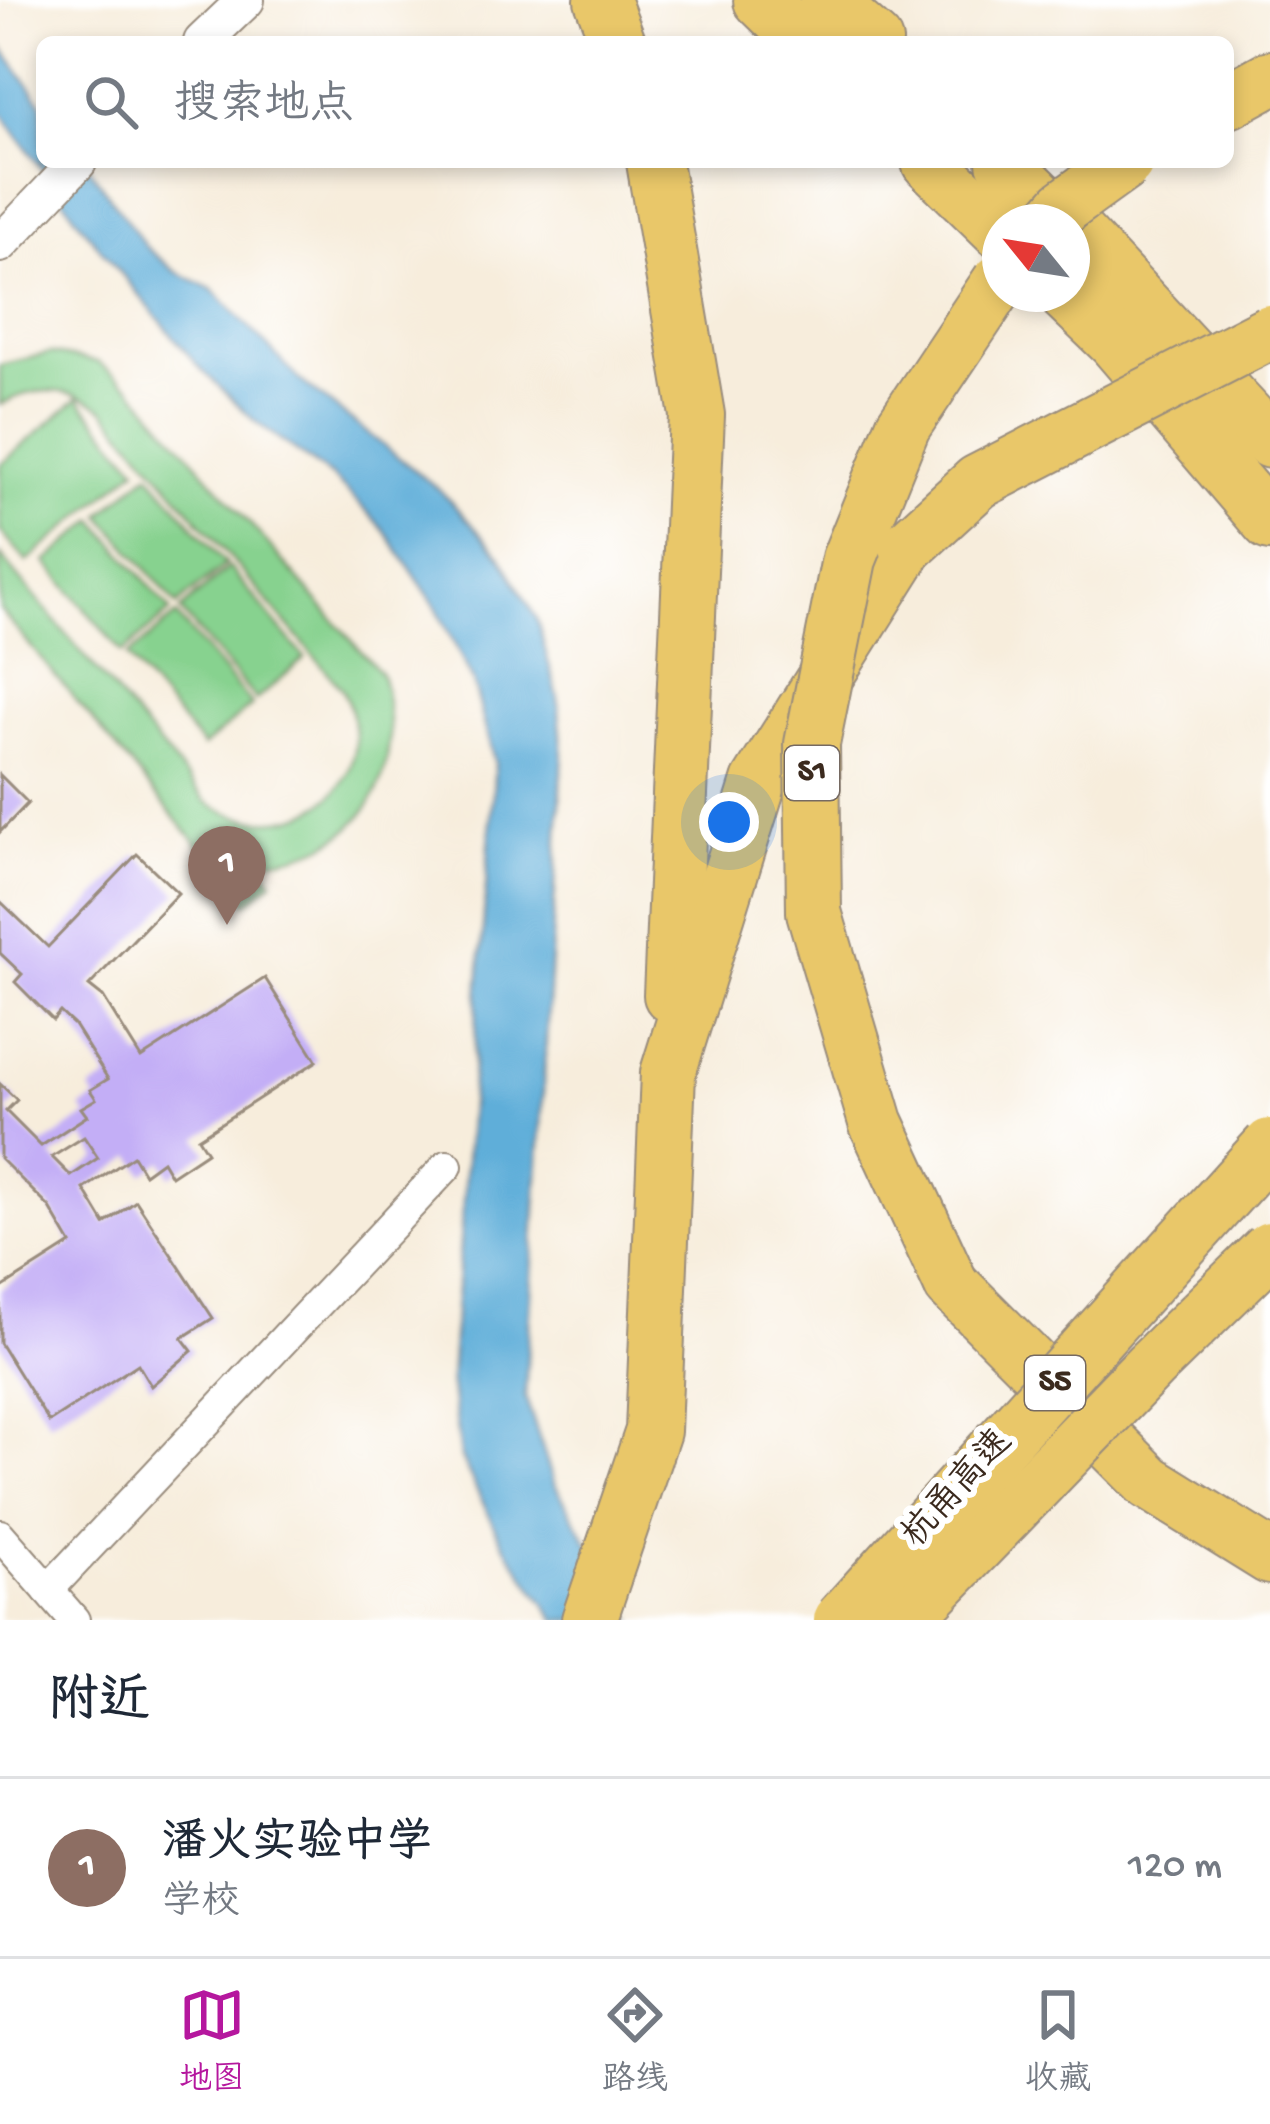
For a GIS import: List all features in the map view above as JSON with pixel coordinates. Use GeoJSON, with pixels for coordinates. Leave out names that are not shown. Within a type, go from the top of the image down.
{"type":"FeatureCollection","features":[{"type":"Feature","properties":{"kind":"highway"},"geometry":{"type":"LineString","coordinates":[[602,0],[616,36]]}},
{"type":"Feature","properties":{"kind":"highway"},"geometry":{"type":"LineString","coordinates":[[761,0],[798,36]]}},
{"type":"Feature","properties":{"kind":"highway"},"geometry":{"type":"LineString","coordinates":[[827,0],[868,36]]}},
{"type":"Feature","properties":{"kind":"highway"},"geometry":{"type":"LineString","coordinates":[[589,1620],[653,1431],[697,415],[655,168]]}},
{"type":"Feature","properties":{"kind":"highway"},"geometry":{"type":"LineString","coordinates":[[934,168],[982,214]]}},
{"type":"Feature","properties":{"kind":"highway"},"geometry":{"type":"LineString","coordinates":[[1010,168],[1047,204]]}},
{"type":"Feature","properties":{"kind":"highway"},"geometry":{"type":"LineString","coordinates":[[1068,204],[1118,168]]}},
{"type":"Feature","properties":{"kind":"highway"},"geometry":{"type":"LineString","coordinates":[[1090,248],[1270,441]]}},
{"type":"Feature","properties":{"kind":"highway","name":"S1"},"geometry":{"type":"LineString","coordinates":[[982,308],[903,426],[849,559],[812,744],[814,912],[876,1122],[951,1284],[1148,1482],[1270,1557]]}},
{"type":"Feature","properties":{"kind":"highway"},"geometry":{"type":"LineString","coordinates":[[1084,312],[1114,341],[1261,514]]}},
{"type":"Feature","properties":{"kind":"highway"},"geometry":{"type":"LineString","coordinates":[[668,1073],[759,782],[907,547],[978,482],[1270,332]]}},
{"type":"Feature","properties":{"kind":"highway","name":"杭甬高速"},"geometry":{"type":"LineString","coordinates":[[841,1620],[1270,1145]]}},
{"type":"Feature","properties":{"kind":"highway","name":"杭甬高速"},"geometry":{"type":"LineString","coordinates":[[904,1620],[1270,1249]]}},
{"type":"Feature","properties":{"kind":"street"},"geometry":{"type":"LineString","coordinates":[[208,36],[246,0]]}},
{"type":"Feature","properties":{"kind":"street"},"geometry":{"type":"LineString","coordinates":[[0,244],[72,168]]}},
{"type":"Feature","properties":{"kind":"street"},"geometry":{"type":"LineString","coordinates":[[48,1590],[447,1166]]}},
{"type":"Feature","properties":{"kind":"street"},"geometry":{"type":"LineString","coordinates":[[0,1534],[74,1620]]}},
{"type":"Feature","properties":{"kind":"green space"},"geometry":{"type":"Polygon","coordinates":[[[50,353],[97,362],[131,387],[381,674],[389,744],[383,776],[370,803],[352,826],[326,844],[295,856],[257,861],[273,881],[247,903],[0,610],[0,555],[208,803],[241,817],[273,820],[302,815],[326,801],[344,780],[354,754],[354,723],[342,689],[105,410],[80,397],[53,391],[26,394],[0,405],[0,365],[50,353]]]}},
{"type":"Feature","properties":{"kind":"green space"},"geometry":{"type":"Polygon","coordinates":[[[78,398],[137,468],[27,562],[0,531],[0,465],[78,398]]]}},
{"type":"Feature","properties":{"kind":"green space"},"geometry":{"type":"Polygon","coordinates":[[[149,473],[226,564],[177,605],[101,515],[149,473]]]}},
{"type":"Feature","properties":{"kind":"green space"},"geometry":{"type":"Polygon","coordinates":[[[95,520],[171,611],[122,653],[46,562],[95,520]]]}},
{"type":"Feature","properties":{"kind":"green space"},"geometry":{"type":"Polygon","coordinates":[[[229,567],[305,658],[256,700],[180,610],[229,567]]]}},
{"type":"Feature","properties":{"kind":"green space"},"geometry":{"type":"Polygon","coordinates":[[[176,615],[252,705],[203,747],[127,657],[176,615]]]}},
{"type":"Feature","properties":{"kind":"water"},"geometry":{"type":"Polygon","coordinates":[[[0,45],[36,95],[36,161],[0,111],[0,45]]]}},
{"type":"Feature","properties":{"kind":"water"},"geometry":{"type":"Polygon","coordinates":[[[41,168],[89,168],[146,247],[175,271],[212,289],[300,380],[440,490],[500,555],[537,620],[558,697],[563,755],[525,1396],[554,1483],[633,1620],[556,1620],[502,1542],[460,1456],[450,1380],[495,764],[473,681],[436,607],[383,528],[332,477],[256,422],[197,365],[86,231],[41,168]]]}},
{"type":"Feature","properties":{"kind":"building"},"geometry":{"type":"Polygon","coordinates":[[[0,775],[28,803],[0,832],[0,775]]]}},
{"type":"Feature","properties":{"kind":"building"},"geometry":{"type":"Polygon","coordinates":[[[137,854],[178,893],[89,986],[103,997],[141,1058],[265,978],[317,1061],[198,1138],[207,1152],[171,1176],[162,1161],[144,1174],[133,1156],[84,1189],[105,1224],[136,1201],[213,1318],[182,1338],[192,1351],[151,1386],[138,1364],[49,1422],[0,1343],[0,1289],[71,1244],[50,1208],[0,1158],[0,1084],[17,1100],[6,1111],[41,1146],[87,1116],[81,1108],[96,1099],[90,1090],[108,1079],[74,1025],[60,1012],[53,1020],[15,982],[22,974],[0,953],[0,901],[48,947],[137,854]],[[84,1137],[52,1157],[71,1176],[98,1158],[84,1137]]]}},
{"type":"Feature","properties":{"kind":"place","name":"潘火实验中学"},"geometry":{"type":"Point","coordinates":[227,925]}}]}
